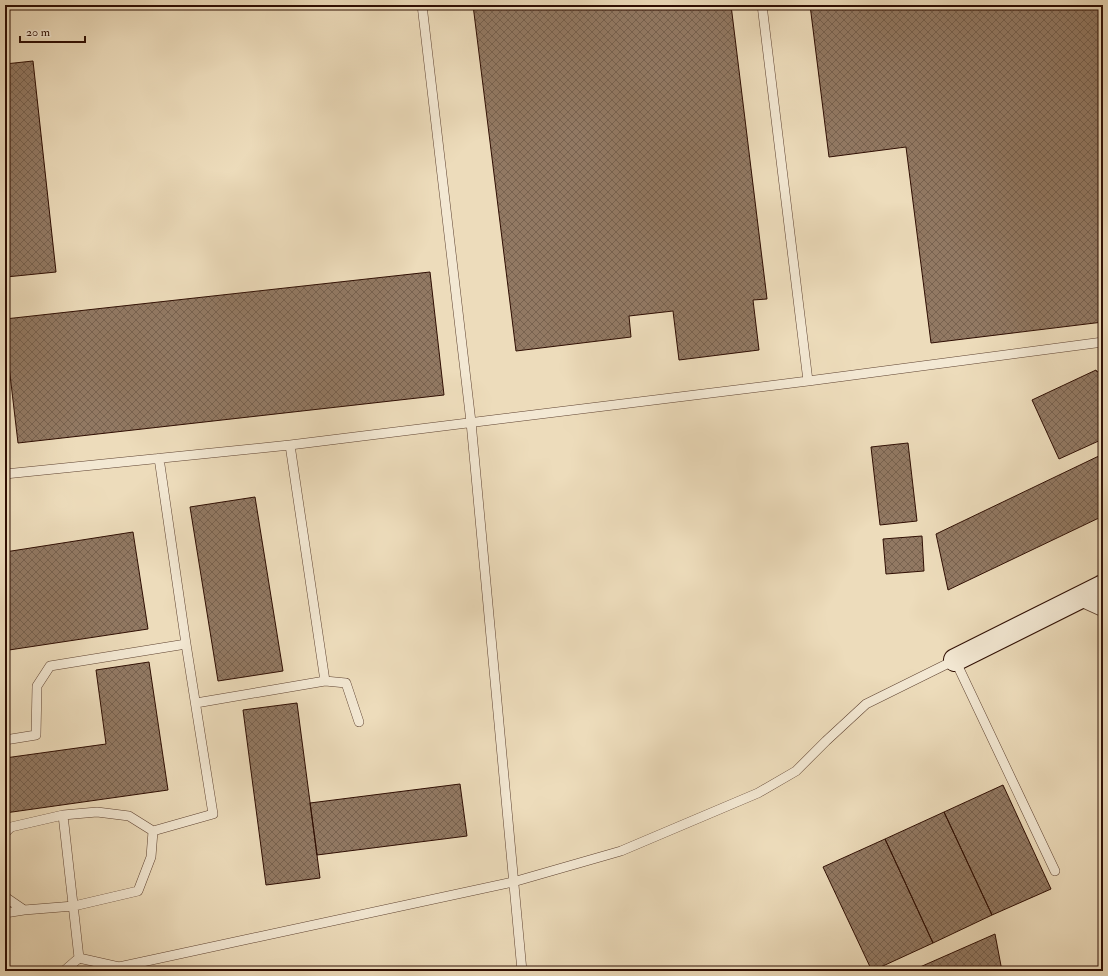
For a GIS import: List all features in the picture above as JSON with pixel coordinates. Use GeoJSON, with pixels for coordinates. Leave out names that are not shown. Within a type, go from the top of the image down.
{"type":"FeatureCollection","features":[{"type":"Feature","properties":{"kind":"street"},"geometry":{"type":"LineString","coordinates":[[956,660],[1103,586]]}},
{"type":"Feature","properties":{"kind":"street"},"geometry":{"type":"LineString","coordinates":[[1081,597],[1103,607]]}},
{"type":"Feature","properties":{"kind":"lane"},"geometry":{"type":"LineString","coordinates":[[422,5],[471,422],[522,971]]}},
{"type":"Feature","properties":{"kind":"lane"},"geometry":{"type":"LineString","coordinates":[[762,5],[808,381]]}},
{"type":"Feature","properties":{"kind":"lane"},"geometry":{"type":"LineString","coordinates":[[5,474],[290,445],[808,381],[1103,342]]}},
{"type":"Feature","properties":{"kind":"lane"},"geometry":{"type":"LineString","coordinates":[[290,445],[325,681]]}},
{"type":"Feature","properties":{"kind":"lane"},"geometry":{"type":"LineString","coordinates":[[5,833],[11,827],[63,815],[97,812],[129,816],[153,831],[213,814],[159,458]]}},
{"type":"Feature","properties":{"kind":"lane"},"geometry":{"type":"LineString","coordinates":[[5,740],[36,735],[37,686],[50,666],[186,644]]}},
{"type":"Feature","properties":{"kind":"lane"},"geometry":{"type":"LineString","coordinates":[[79,958],[119,967],[513,882],[621,851],[758,793],[796,772],[826,741],[866,704],[956,660],[1055,871]]}},
{"type":"Feature","properties":{"kind":"lane"},"geometry":{"type":"LineString","coordinates":[[196,703],[325,681],[346,683],[359,722]]}},
{"type":"Feature","properties":{"kind":"lane"},"geometry":{"type":"LineString","coordinates":[[63,815],[79,958]]}},
{"type":"Feature","properties":{"kind":"lane"},"geometry":{"type":"LineString","coordinates":[[5,913],[74,906],[138,891],[151,857],[153,831]]}},
{"type":"Feature","properties":{"kind":"lane"},"geometry":{"type":"LineString","coordinates":[[5,897],[24,910]]}},
{"type":"Feature","properties":{"kind":"lane"},"geometry":{"type":"LineString","coordinates":[[64,971],[79,958]]}},
{"type":"Feature","properties":{"kind":"building"},"geometry":{"type":"Polygon","coordinates":[[[473,5],[731,5],[767,299],[753,300],[759,350],[679,360],[673,311],[629,316],[631,337],[516,351],[473,5]]]}},
{"type":"Feature","properties":{"kind":"building"},"geometry":{"type":"Polygon","coordinates":[[[810,5],[1103,5],[1103,322],[931,343],[906,147],[829,157],[810,5]]]}},
{"type":"Feature","properties":{"kind":"building"},"geometry":{"type":"Polygon","coordinates":[[[33,61],[56,272],[6,277],[5,64],[33,61]]]}},
{"type":"Feature","properties":{"kind":"building"},"geometry":{"type":"Polygon","coordinates":[[[430,272],[444,395],[18,443],[5,332],[5,319],[430,272]]]}},
{"type":"Feature","properties":{"kind":"building"},"geometry":{"type":"Polygon","coordinates":[[[1103,369],[1103,439],[1059,459],[1032,400],[1096,370],[1097,372],[1103,369]]]}},
{"type":"Feature","properties":{"kind":"building"},"geometry":{"type":"Polygon","coordinates":[[[908,443],[917,521],[880,525],[871,447],[908,443]]]}},
{"type":"Feature","properties":{"kind":"building"},"geometry":{"type":"Polygon","coordinates":[[[1103,454],[1103,516],[948,590],[936,534],[1103,454]]]}},
{"type":"Feature","properties":{"kind":"building"},"geometry":{"type":"Polygon","coordinates":[[[255,497],[283,671],[218,681],[190,507],[255,497]]]}},
{"type":"Feature","properties":{"kind":"building"},"geometry":{"type":"Polygon","coordinates":[[[133,532],[148,629],[9,650],[5,625],[5,552],[133,532]]]}},
{"type":"Feature","properties":{"kind":"building"},"geometry":{"type":"Polygon","coordinates":[[[922,536],[924,571],[886,574],[883,539],[922,536]]]}},
{"type":"Feature","properties":{"kind":"building"},"geometry":{"type":"Polygon","coordinates":[[[149,662],[168,790],[5,813],[5,758],[106,744],[96,670],[149,662]]]}},
{"type":"Feature","properties":{"kind":"building"},"geometry":{"type":"Polygon","coordinates":[[[297,703],[320,878],[266,885],[243,710],[297,703]]]}},
{"type":"Feature","properties":{"kind":"building"},"geometry":{"type":"Polygon","coordinates":[[[460,784],[467,836],[317,855],[310,803],[460,784]]]}},
{"type":"Feature","properties":{"kind":"building"},"geometry":{"type":"Polygon","coordinates":[[[1003,785],[1051,889],[992,915],[944,812],[1003,785]]]}},
{"type":"Feature","properties":{"kind":"building"},"geometry":{"type":"Polygon","coordinates":[[[944,812],[992,915],[933,943],[885,839],[944,812]]]}},
{"type":"Feature","properties":{"kind":"building"},"geometry":{"type":"Polygon","coordinates":[[[885,839],[933,943],[872,971],[823,867],[885,839]]]}},
{"type":"Feature","properties":{"kind":"building"},"geometry":{"type":"Polygon","coordinates":[[[995,934],[1002,971],[922,971],[920,967],[995,934]]]}}]}
